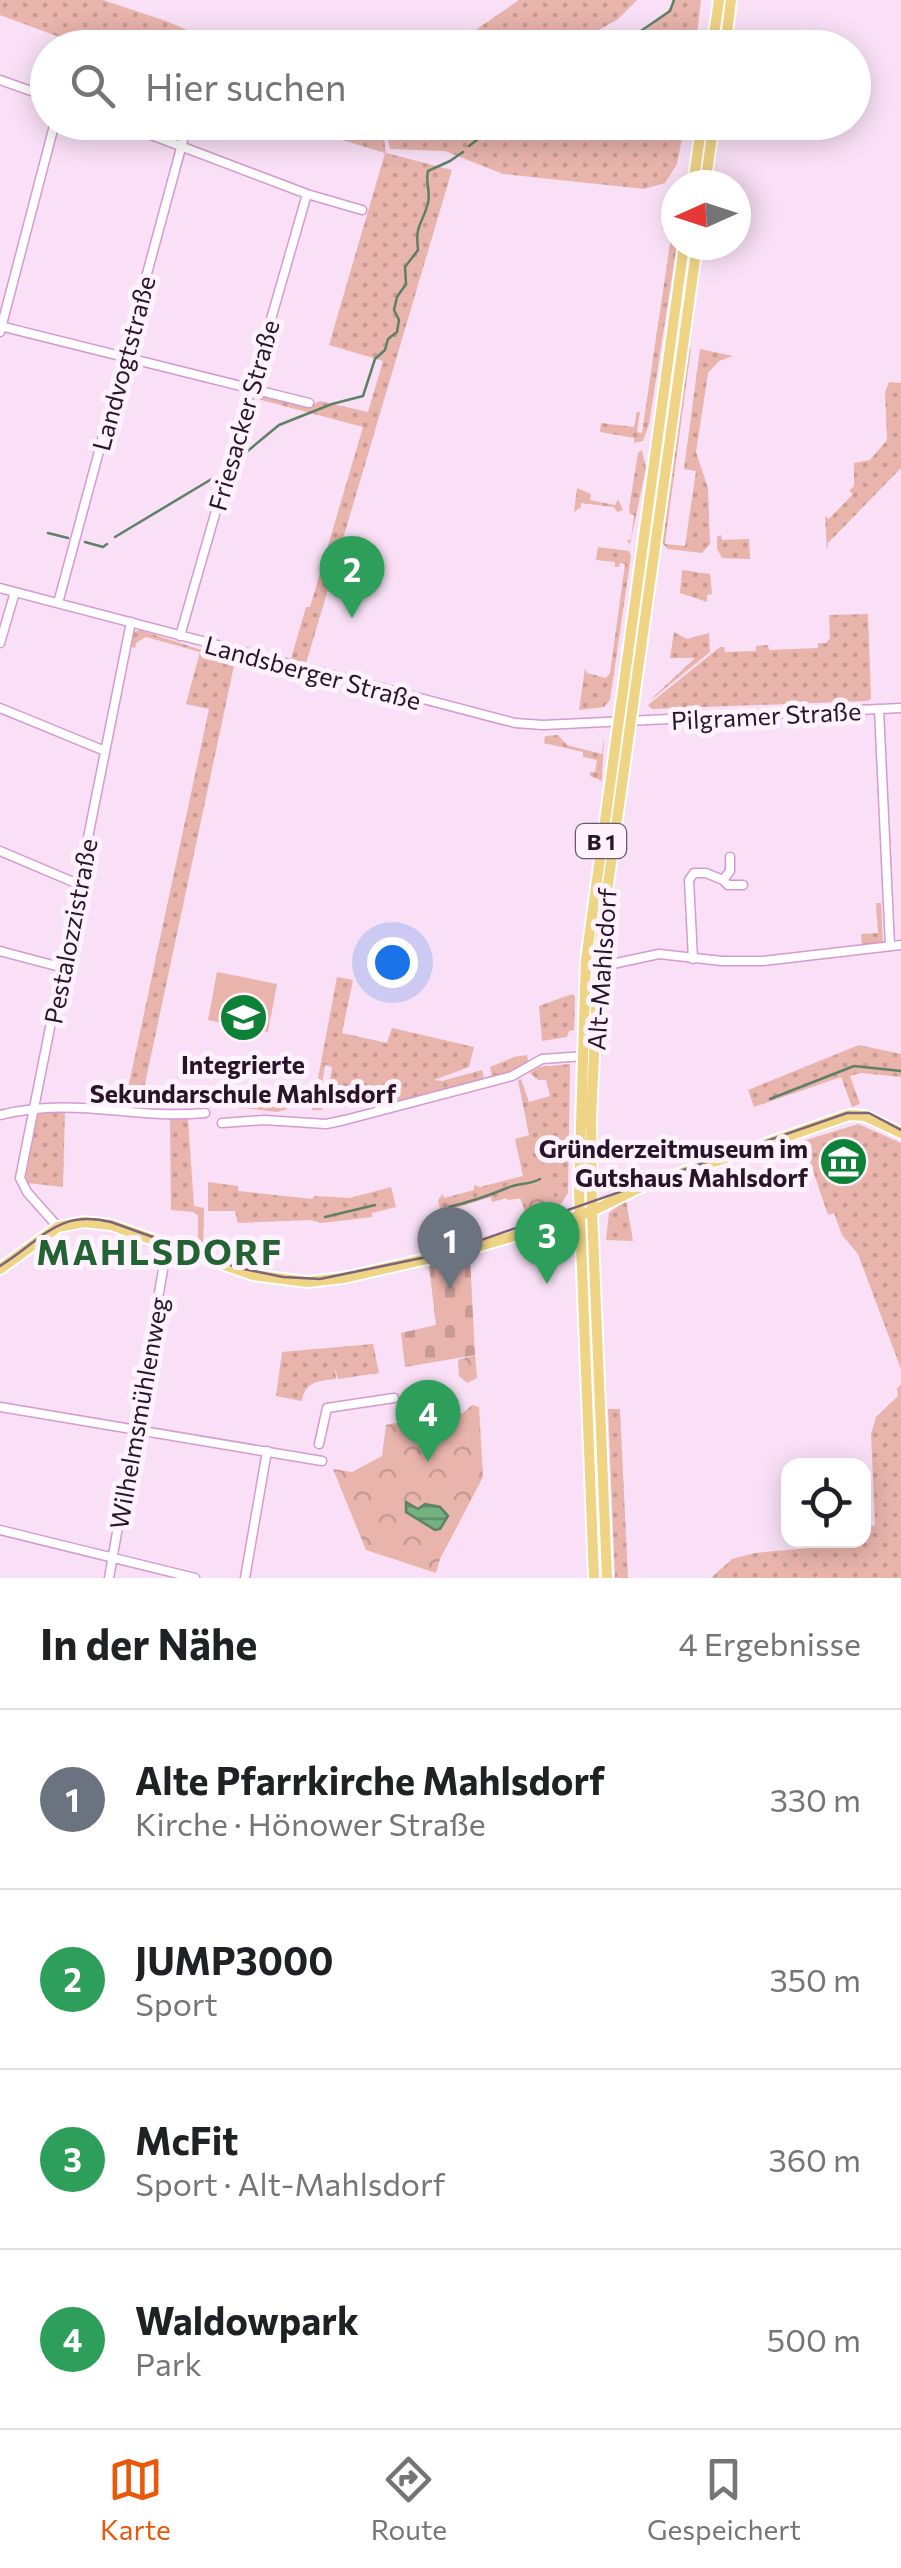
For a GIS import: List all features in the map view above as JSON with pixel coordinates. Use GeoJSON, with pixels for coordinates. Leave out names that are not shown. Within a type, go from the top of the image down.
{"type":"FeatureCollection","features":[{"type":"Feature","properties":{"kind":"main road"},"geometry":{"type":"LineString","coordinates":[[715,30],[719,0]]}},
{"type":"Feature","properties":{"kind":"main road"},"geometry":{"type":"LineString","coordinates":[[727,30],[731,0]]}},
{"type":"Feature","properties":{"kind":"main road"},"geometry":{"type":"LineString","coordinates":[[695,170],[699,140]]}},
{"type":"Feature","properties":{"kind":"main road"},"geometry":{"type":"LineString","coordinates":[[707,170],[711,140]]}},
{"type":"Feature","properties":{"kind":"main road","name":"Alt-Mahlsdorf"},"geometry":{"type":"LineString","coordinates":[[589,1056],[624,720],[682,260]]}},
{"type":"Feature","properties":{"kind":"main road","name":"Alt-Mahlsdorf"},"geometry":{"type":"LineString","coordinates":[[594,1578],[586,1213],[586,960],[593,895],[695,260]]}},
{"type":"Feature","properties":{"kind":"main road"},"geometry":{"type":"LineString","coordinates":[[0,1269],[58,1227],[75,1222],[102,1223],[253,1275],[322,1282],[462,1250],[586,1213],[639,1188],[849,1115],[865,1116],[901,1133]]}},
{"type":"Feature","properties":{"kind":"main road","name":"Alt-Mahlsdorf"},"geometry":{"type":"LineString","coordinates":[[586,1213],[607,1578]]}},
{"type":"Feature","properties":{"kind":"street"},"geometry":{"type":"LineString","coordinates":[[0,80],[30,91]]}},
{"type":"Feature","properties":{"kind":"street"},"geometry":{"type":"LineString","coordinates":[[50,140],[0,328],[308,403]]}},
{"type":"Feature","properties":{"kind":"street"},"geometry":{"type":"LineString","coordinates":[[164,140],[307,194],[362,210]]}},
{"type":"Feature","properties":{"kind":"street","name":"Landvogtstraße"},"geometry":{"type":"LineString","coordinates":[[58,603],[184,140]]}},
{"type":"Feature","properties":{"kind":"street","name":"Friesacker Straße"},"geometry":{"type":"LineString","coordinates":[[180,636],[307,194]]}},
{"type":"Feature","properties":{"kind":"street","name":"Landsberger Straße"},"geometry":{"type":"LineString","coordinates":[[0,588],[515,723],[624,720]]}},
{"type":"Feature","properties":{"kind":"street"},"geometry":{"type":"LineString","coordinates":[[0,644],[15,592]]}},
{"type":"Feature","properties":{"kind":"street","name":"Pestalozzistraße"},"geometry":{"type":"LineString","coordinates":[[58,1227],[26,1192],[20,1178],[131,622]]}},
{"type":"Feature","properties":{"kind":"street"},"geometry":{"type":"LineString","coordinates":[[0,708],[105,751]]}},
{"type":"Feature","properties":{"kind":"street","name":"Pilgramer Straße"},"geometry":{"type":"LineString","coordinates":[[624,720],[901,708]]}},
{"type":"Feature","properties":{"kind":"street"},"geometry":{"type":"LineString","coordinates":[[879,709],[890,946]]}},
{"type":"Feature","properties":{"kind":"street"},"geometry":{"type":"LineString","coordinates":[[0,850],[78,884]]}},
{"type":"Feature","properties":{"kind":"street"},"geometry":{"type":"LineString","coordinates":[[723,880],[730,871],[730,858]]}},
{"type":"Feature","properties":{"kind":"street"},"geometry":{"type":"LineString","coordinates":[[693,958],[689,880],[694,872],[728,885],[743,885]]}},
{"type":"Feature","properties":{"kind":"street"},"geometry":{"type":"LineString","coordinates":[[598,967],[659,954],[763,962],[901,945]]}},
{"type":"Feature","properties":{"kind":"street"},"geometry":{"type":"LineString","coordinates":[[0,951],[64,968]]}},
{"type":"Feature","properties":{"kind":"street"},"geometry":{"type":"LineString","coordinates":[[222,1123],[264,1120],[326,1124],[512,1076],[542,1059],[589,1056]]}},
{"type":"Feature","properties":{"kind":"street"},"geometry":{"type":"LineString","coordinates":[[0,1115],[32,1107],[91,1106],[183,1116],[204,1114]]}},
{"type":"Feature","properties":{"kind":"street","name":"Wilhelmsmühlenweg"},"geometry":{"type":"LineString","coordinates":[[108,1578],[167,1247]]}},
{"type":"Feature","properties":{"kind":"street"},"geometry":{"type":"LineString","coordinates":[[319,1444],[325,1412],[331,1406],[394,1398]]}},
{"type":"Feature","properties":{"kind":"street"},"geometry":{"type":"LineString","coordinates":[[0,1407],[322,1461]]}},
{"type":"Feature","properties":{"kind":"street"},"geometry":{"type":"LineString","coordinates":[[245,1578],[267,1451]]}},
{"type":"Feature","properties":{"kind":"street"},"geometry":{"type":"LineString","coordinates":[[0,1530],[195,1578]]}},
{"type":"Feature","properties":{"kind":"green space"},"geometry":{"type":"Polygon","coordinates":[[[0,0],[103,0],[187,30],[40,30],[0,15],[0,0]]]}},
{"type":"Feature","properties":{"kind":"green space"},"geometry":{"type":"Polygon","coordinates":[[[519,0],[637,0],[617,20],[598,30],[476,30],[519,0]]]}},
{"type":"Feature","properties":{"kind":"green space"},"geometry":{"type":"Polygon","coordinates":[[[675,0],[701,0],[698,30],[646,30],[675,0]]]}},
{"type":"Feature","properties":{"kind":"green space"},"geometry":{"type":"Polygon","coordinates":[[[343,140],[384,140],[386,153],[452,170],[305,667],[290,662],[363,427],[250,397],[258,392],[310,406],[320,401],[368,412],[383,361],[329,345],[385,153],[343,140]]]}},
{"type":"Feature","properties":{"kind":"green space"},"geometry":{"type":"Polygon","coordinates":[[[388,140],[682,140],[673,170],[661,170],[661,184],[644,189],[503,174],[445,151],[390,149],[388,140]]]}},
{"type":"Feature","properties":{"kind":"green space"},"geometry":{"type":"Polygon","coordinates":[[[668,260],[675,260],[643,441],[634,443],[634,438],[600,432],[601,423],[634,427],[640,412],[637,432],[642,433],[668,260]]]}},
{"type":"Feature","properties":{"kind":"green space"},"geometry":{"type":"Polygon","coordinates":[[[686,260],[691,260],[663,445],[686,260]]]}},
{"type":"Feature","properties":{"kind":"green space"},"geometry":{"type":"Polygon","coordinates":[[[686,348],[691,348],[665,544],[685,546],[696,471],[684,469],[700,349],[733,356],[719,361],[708,373],[696,452],[708,488],[710,544],[702,553],[668,549],[660,541],[686,348]]]}},
{"type":"Feature","properties":{"kind":"green space"},"geometry":{"type":"Polygon","coordinates":[[[889,382],[901,383],[901,468],[828,543],[827,551],[825,516],[829,519],[853,494],[849,491],[854,486],[854,463],[870,460],[887,440],[885,392],[889,382]]]}},
{"type":"Feature","properties":{"kind":"green space"},"geometry":{"type":"Polygon","coordinates":[[[642,450],[646,468],[630,544],[627,541],[631,539],[634,515],[629,509],[638,453],[642,450]]]}},
{"type":"Feature","properties":{"kind":"green space"},"geometry":{"type":"Polygon","coordinates":[[[577,488],[591,494],[590,500],[615,505],[618,499],[623,510],[581,503],[574,512],[577,488]]]}},
{"type":"Feature","properties":{"kind":"green space"},"geometry":{"type":"Polygon","coordinates":[[[721,535],[722,540],[749,539],[750,559],[722,558],[717,549],[717,537],[721,535]]]}},
{"type":"Feature","properties":{"kind":"green space"},"geometry":{"type":"Polygon","coordinates":[[[598,547],[629,551],[631,556],[610,700],[604,707],[579,710],[585,668],[587,673],[606,678],[610,673],[625,564],[615,567],[615,562],[596,560],[598,547]]]}},
{"type":"Feature","properties":{"kind":"green space"},"geometry":{"type":"Polygon","coordinates":[[[682,570],[710,574],[712,594],[707,595],[707,602],[680,593],[682,570]]]}},
{"type":"Feature","properties":{"kind":"green space"},"geometry":{"type":"Polygon","coordinates":[[[868,614],[871,699],[867,701],[652,709],[648,705],[720,647],[725,652],[756,651],[756,646],[768,645],[769,650],[818,648],[818,643],[826,643],[830,638],[829,615],[868,614]]]}},
{"type":"Feature","properties":{"kind":"green space"},"geometry":{"type":"Polygon","coordinates":[[[140,630],[235,661],[142,1098],[126,1098],[209,709],[186,704],[200,652],[146,637],[135,648],[130,646],[134,632],[140,630]]]}},
{"type":"Feature","properties":{"kind":"green space"},"geometry":{"type":"Polygon","coordinates":[[[674,632],[687,639],[709,633],[710,652],[647,703],[695,658],[670,658],[674,632]]]}},
{"type":"Feature","properties":{"kind":"green space"},"geometry":{"type":"Polygon","coordinates":[[[558,735],[567,745],[602,754],[604,736],[602,781],[590,776],[597,760],[583,757],[583,752],[544,743],[545,736],[558,735]]]}},
{"type":"Feature","properties":{"kind":"green space"},"geometry":{"type":"Polygon","coordinates":[[[876,903],[881,903],[883,943],[862,947],[861,934],[878,933],[876,903]]]}},
{"type":"Feature","properties":{"kind":"green space"},"geometry":{"type":"Polygon","coordinates":[[[217,972],[277,984],[268,1032],[208,1020],[217,972]]]}},
{"type":"Feature","properties":{"kind":"green space"},"geometry":{"type":"Polygon","coordinates":[[[337,977],[353,980],[342,1033],[387,1043],[392,1028],[474,1047],[469,1067],[434,1080],[482,1070],[484,1079],[386,1104],[384,1096],[351,1107],[326,1107],[332,1067],[325,1065],[319,1105],[323,1110],[312,1110],[337,977]]]}},
{"type":"Feature","properties":{"kind":"green space"},"geometry":{"type":"Polygon","coordinates":[[[572,994],[574,1030],[567,1037],[542,1041],[539,1006],[572,994]]]}},
{"type":"Feature","properties":{"kind":"green space"},"geometry":{"type":"Polygon","coordinates":[[[859,1045],[901,1054],[901,1077],[861,1073],[850,1076],[860,1104],[852,1107],[841,1077],[754,1107],[748,1090],[859,1045]]]}},
{"type":"Feature","properties":{"kind":"green space"},"geometry":{"type":"Polygon","coordinates":[[[527,1055],[528,1061],[514,1072],[492,1077],[490,1067],[527,1055]]]}},
{"type":"Feature","properties":{"kind":"green space"},"geometry":{"type":"Polygon","coordinates":[[[570,1064],[568,1193],[561,1204],[528,1220],[519,1195],[440,1209],[438,1200],[443,1194],[444,1198],[474,1190],[474,1185],[480,1187],[523,1176],[515,1139],[529,1135],[518,1080],[521,1079],[529,1102],[550,1096],[546,1080],[538,1080],[530,1073],[539,1067],[570,1064]]]}},
{"type":"Feature","properties":{"kind":"green space"},"geometry":{"type":"Polygon","coordinates":[[[225,1101],[287,1103],[287,1109],[277,1112],[227,1106],[225,1101]]]}},
{"type":"Feature","properties":{"kind":"green space"},"geometry":{"type":"Polygon","coordinates":[[[65,1110],[63,1187],[27,1183],[25,1166],[34,1111],[65,1110]]]}},
{"type":"Feature","properties":{"kind":"green space"},"geometry":{"type":"Polygon","coordinates":[[[170,1119],[188,1119],[194,1206],[204,1208],[203,1252],[198,1250],[198,1215],[171,1210],[170,1119]]]}},
{"type":"Feature","properties":{"kind":"green space"},"geometry":{"type":"Polygon","coordinates":[[[858,1124],[901,1143],[901,1369],[858,1254],[842,1235],[834,1213],[828,1215],[803,1141],[858,1124]]]}},
{"type":"Feature","properties":{"kind":"green space"},"geometry":{"type":"Polygon","coordinates":[[[532,1140],[555,1143],[551,1177],[556,1206],[531,1216],[522,1198],[508,1200],[502,1194],[506,1185],[528,1182],[527,1169],[544,1165],[540,1151],[526,1156],[519,1150],[519,1145],[532,1140]]]}},
{"type":"Feature","properties":{"kind":"green space"},"geometry":{"type":"Polygon","coordinates":[[[208,1182],[238,1186],[238,1191],[312,1199],[350,1198],[391,1187],[396,1207],[372,1213],[372,1217],[321,1223],[238,1223],[235,1211],[208,1211],[208,1182]]]}},
{"type":"Feature","properties":{"kind":"green space"},"geometry":{"type":"Polygon","coordinates":[[[626,1200],[633,1241],[606,1240],[609,1213],[626,1200]]]}},
{"type":"Feature","properties":{"kind":"green space"},"geometry":{"type":"Polygon","coordinates":[[[470,1257],[475,1355],[405,1367],[401,1333],[436,1325],[429,1266],[470,1257]]]}},
{"type":"Feature","properties":{"kind":"green space"},"geometry":{"type":"Polygon","coordinates":[[[373,1344],[379,1373],[338,1379],[335,1368],[336,1379],[310,1386],[302,1401],[276,1396],[282,1352],[373,1344]]]}},
{"type":"Feature","properties":{"kind":"green space"},"geometry":{"type":"Polygon","coordinates":[[[475,1355],[477,1378],[467,1383],[459,1376],[458,1360],[475,1355]]]}},
{"type":"Feature","properties":{"kind":"green space"},"geometry":{"type":"Polygon","coordinates":[[[901,1384],[901,1578],[711,1578],[732,1559],[755,1553],[871,1548],[871,1527],[875,1525],[871,1434],[876,1417],[898,1396],[901,1384]]]}},
{"type":"Feature","properties":{"kind":"green space"},"geometry":{"type":"Polygon","coordinates":[[[443,1395],[445,1410],[451,1414],[463,1413],[472,1405],[479,1407],[483,1477],[436,1573],[366,1550],[333,1469],[352,1472],[382,1456],[386,1425],[428,1416],[443,1395]]]}},
{"type":"Feature","properties":{"kind":"green space"},"geometry":{"type":"Polygon","coordinates":[[[608,1409],[620,1409],[628,1578],[615,1578],[608,1409]]]}},
{"type":"Feature","properties":{"kind":"shaded area"},"geometry":{"type":"Polygon","coordinates":[[[406,1502],[418,1509],[425,1504],[440,1507],[448,1516],[435,1530],[406,1512],[406,1502]]]}},
{"type":"Feature","properties":{"kind":"waterway"},"geometry":{"type":"LineString","coordinates":[[642,30],[670,11],[674,0]]}},
{"type":"Feature","properties":{"kind":"waterway"},"geometry":{"type":"LineString","coordinates":[[469,146],[477,140]]}},
{"type":"Feature","properties":{"kind":"waterway"},"geometry":{"type":"LineString","coordinates":[[238,459],[279,425],[363,396],[375,359],[397,332],[399,320],[394,310],[406,284],[405,267],[418,250],[418,229],[429,199],[428,171],[463,152]]}},
{"type":"Feature","properties":{"kind":"waterway"},"geometry":{"type":"LineString","coordinates":[[115,537],[215,477]]}},
{"type":"Feature","properties":{"kind":"waterway"},"geometry":{"type":"LineString","coordinates":[[48,533],[68,538]]}},
{"type":"Feature","properties":{"kind":"waterway"},"geometry":{"type":"LineString","coordinates":[[85,542],[103,547],[107,544]]}},
{"type":"Feature","properties":{"kind":"waterway"},"geometry":{"type":"LineString","coordinates":[[770,1099],[854,1066],[901,1071]]}},
{"type":"Feature","properties":{"kind":"waterway"},"geometry":{"type":"LineString","coordinates":[[449,1207],[540,1179]]}},
{"type":"Feature","properties":{"kind":"waterway"},"geometry":{"type":"LineString","coordinates":[[325,1217],[375,1205]]}},
{"type":"Feature","properties":{"kind":"tram line"},"geometry":{"type":"LineString","coordinates":[[0,1266],[51,1230],[92,1219],[111,1222],[239,1268],[320,1279],[441,1254],[847,1113],[869,1113],[901,1130]]}},
{"type":"Feature","properties":{"kind":"place","name":"JUMP3000"},"geometry":{"type":"Point","coordinates":[352,618]}},
{"type":"Feature","properties":{"kind":"place","name":"Integrierte Sekundarschule Mahlsdorf"},"geometry":{"type":"Point","coordinates":[243,1018]}},
{"type":"Feature","properties":{"kind":"place","name":"Gründerzeitmuseum im Gutshaus Mahlsdorf"},"geometry":{"type":"Point","coordinates":[843,1162]}},
{"type":"Feature","properties":{"kind":"place","name":"McFit"},"geometry":{"type":"Point","coordinates":[547,1284]}},
{"type":"Feature","properties":{"kind":"place","name":"Alte Pfarrkirche Mahlsdorf"},"geometry":{"type":"Point","coordinates":[450,1289]}},
{"type":"Feature","properties":{"kind":"place","name":"Waldowpark"},"geometry":{"type":"Point","coordinates":[428,1462]}},
{"type":"Feature","properties":{"kind":"district","name":"MAHLSDORF"},"geometry":{"type":"Point","coordinates":[160,1250]}}]}
